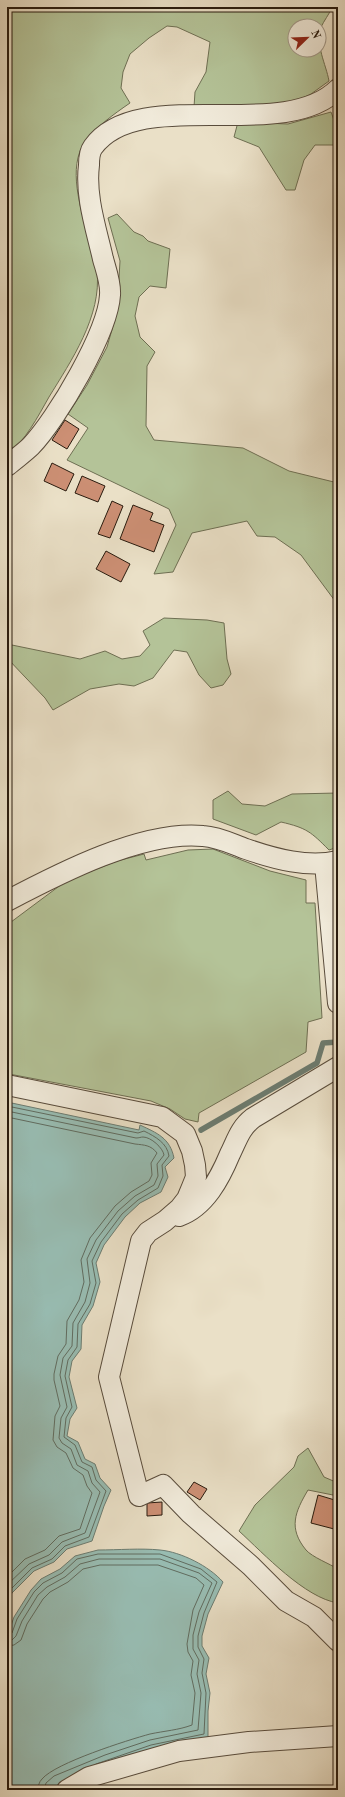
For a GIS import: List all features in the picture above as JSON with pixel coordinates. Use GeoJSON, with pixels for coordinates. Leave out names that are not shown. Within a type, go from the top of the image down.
{"type":"FeatureCollection","features":[{"type":"Feature","properties":{"kind":"street"},"geometry":{"type":"LineString","coordinates":[[7,466],[31,446],[52,419],[100,335],[107,315],[110,294],[90,206],[88,187],[88,175],[92,148],[116,128],[136,121],[184,116],[279,113],[315,103],[338,89]]}},
{"type":"Feature","properties":{"kind":"street"},"geometry":{"type":"LineString","coordinates":[[7,901],[88,861],[134,845],[170,837],[202,836],[220,839],[246,849],[280,858],[311,864],[332,863],[338,1003]]}},
{"type":"Feature","properties":{"kind":"street"},"geometry":{"type":"LineString","coordinates":[[165,1221],[187,1214],[202,1202],[215,1185],[236,1138],[245,1125],[253,1118],[338,1067]]}},
{"type":"Feature","properties":{"kind":"street"},"geometry":{"type":"LineString","coordinates":[[7,1085],[162,1117],[185,1134],[192,1151],[196,1177],[187,1199],[165,1221],[148,1232],[141,1241],[108,1377],[139,1496],[163,1485],[191,1514],[251,1566],[286,1601],[314,1617],[338,1641]]}},
{"type":"Feature","properties":{"kind":"street"},"geometry":{"type":"LineString","coordinates":[[67,1790],[89,1777],[179,1751],[249,1742],[338,1736]]}},
{"type":"Feature","properties":{"kind":"green space"},"geometry":{"type":"Polygon","coordinates":[[[7,7],[335,7],[332,8],[326,18],[287,18],[287,58],[323,58],[329,81],[311,94],[291,104],[194,107],[195,92],[206,72],[210,42],[177,27],[167,26],[149,38],[130,54],[123,72],[121,88],[130,103],[118,111],[90,136],[80,152],[77,163],[76,176],[79,201],[95,258],[97,271],[95,305],[90,321],[75,353],[25,436],[7,455],[7,7]]]}},
{"type":"Feature","properties":{"kind":"green space"},"geometry":{"type":"Polygon","coordinates":[[[331,112],[338,131],[338,145],[315,145],[304,160],[295,190],[286,190],[259,147],[234,137],[238,122],[288,124],[331,112]]]}},
{"type":"Feature","properties":{"kind":"green space"},"geometry":{"type":"Polygon","coordinates":[[[117,214],[134,232],[143,236],[148,241],[170,249],[166,288],[150,286],[139,297],[135,316],[140,337],[155,352],[147,366],[146,426],[154,440],[243,448],[289,471],[338,483],[338,605],[301,555],[275,537],[257,536],[247,521],[192,533],[173,572],[154,574],[176,525],[169,509],[67,460],[88,428],[68,414],[87,385],[107,347],[117,312],[120,261],[108,218],[117,214]]]}},
{"type":"Feature","properties":{"kind":"green space"},"geometry":{"type":"Polygon","coordinates":[[[164,618],[207,620],[224,623],[227,659],[231,674],[223,685],[211,688],[199,675],[187,652],[174,650],[153,678],[134,686],[119,684],[90,689],[53,710],[45,698],[7,658],[7,644],[80,659],[105,651],[122,659],[140,656],[150,645],[143,631],[164,618]]]}},
{"type":"Feature","properties":{"kind":"green space"},"geometry":{"type":"Polygon","coordinates":[[[228,791],[242,804],[265,806],[292,794],[338,793],[338,847],[329,850],[318,839],[303,829],[281,822],[256,835],[213,819],[213,800],[228,791]]]}},
{"type":"Feature","properties":{"kind":"green space"},"geometry":{"type":"Polygon","coordinates":[[[213,849],[270,871],[306,880],[306,903],[315,903],[322,1018],[308,1022],[306,1052],[199,1113],[198,1122],[185,1119],[170,1109],[151,1101],[9,1074],[7,1071],[7,925],[66,881],[117,861],[144,854],[146,860],[188,850],[213,849]]]}},
{"type":"Feature","properties":{"kind":"green space"},"geometry":{"type":"Polygon","coordinates":[[[308,1448],[324,1477],[338,1483],[338,1496],[308,1490],[297,1513],[295,1527],[300,1542],[309,1553],[338,1569],[338,1603],[312,1593],[299,1584],[273,1563],[239,1531],[255,1505],[294,1467],[298,1456],[308,1448]]]}},
{"type":"Feature","properties":{"kind":"water"},"geometry":{"type":"Polygon","coordinates":[[[7,1102],[139,1130],[140,1125],[162,1137],[172,1151],[174,1158],[165,1167],[168,1177],[161,1192],[140,1203],[125,1217],[104,1245],[96,1263],[100,1282],[93,1306],[82,1325],[81,1349],[72,1361],[69,1377],[77,1408],[70,1419],[67,1436],[78,1442],[85,1459],[95,1464],[100,1478],[111,1490],[92,1541],[67,1549],[54,1562],[34,1571],[12,1593],[7,1601],[7,1102]]]}},
{"type":"Feature","properties":{"kind":"water"},"geometry":{"type":"Polygon","coordinates":[[[145,1549],[168,1551],[202,1565],[223,1582],[208,1614],[202,1636],[202,1646],[209,1658],[206,1674],[210,1693],[208,1738],[71,1778],[51,1790],[7,1790],[8,1634],[14,1617],[31,1590],[41,1579],[60,1569],[75,1556],[98,1550],[145,1549]]]}},
{"type":"Feature","properties":{"kind":"building"},"geometry":{"type":"Polygon","coordinates":[[[65,420],[79,429],[67,449],[52,440],[65,420]]]}},
{"type":"Feature","properties":{"kind":"building"},"geometry":{"type":"Polygon","coordinates":[[[52,463],[74,474],[66,491],[44,481],[52,463]]]}},
{"type":"Feature","properties":{"kind":"building"},"geometry":{"type":"Polygon","coordinates":[[[82,476],[105,486],[98,502],[75,493],[82,476]]]}},
{"type":"Feature","properties":{"kind":"building"},"geometry":{"type":"Polygon","coordinates":[[[112,501],[123,506],[110,538],[98,534],[112,501]]]}},
{"type":"Feature","properties":{"kind":"building"},"geometry":{"type":"Polygon","coordinates":[[[133,505],[153,513],[150,520],[164,525],[154,552],[120,539],[133,505]]]}},
{"type":"Feature","properties":{"kind":"building"},"geometry":{"type":"Polygon","coordinates":[[[106,551],[130,564],[121,582],[96,569],[106,551]]]}},
{"type":"Feature","properties":{"kind":"building"},"geometry":{"type":"Polygon","coordinates":[[[194,1482],[207,1489],[200,1500],[187,1492],[194,1482]]]}},
{"type":"Feature","properties":{"kind":"building"},"geometry":{"type":"Polygon","coordinates":[[[318,1495],[338,1501],[338,1530],[311,1523],[318,1495]]]}},
{"type":"Feature","properties":{"kind":"building"},"geometry":{"type":"Polygon","coordinates":[[[162,1502],[162,1515],[147,1516],[147,1503],[162,1502]]]}},
{"type":"Feature","properties":{"kind":"waterway"},"geometry":{"type":"LineString","coordinates":[[201,1130],[317,1063],[323,1043],[338,1042]]}}]}
